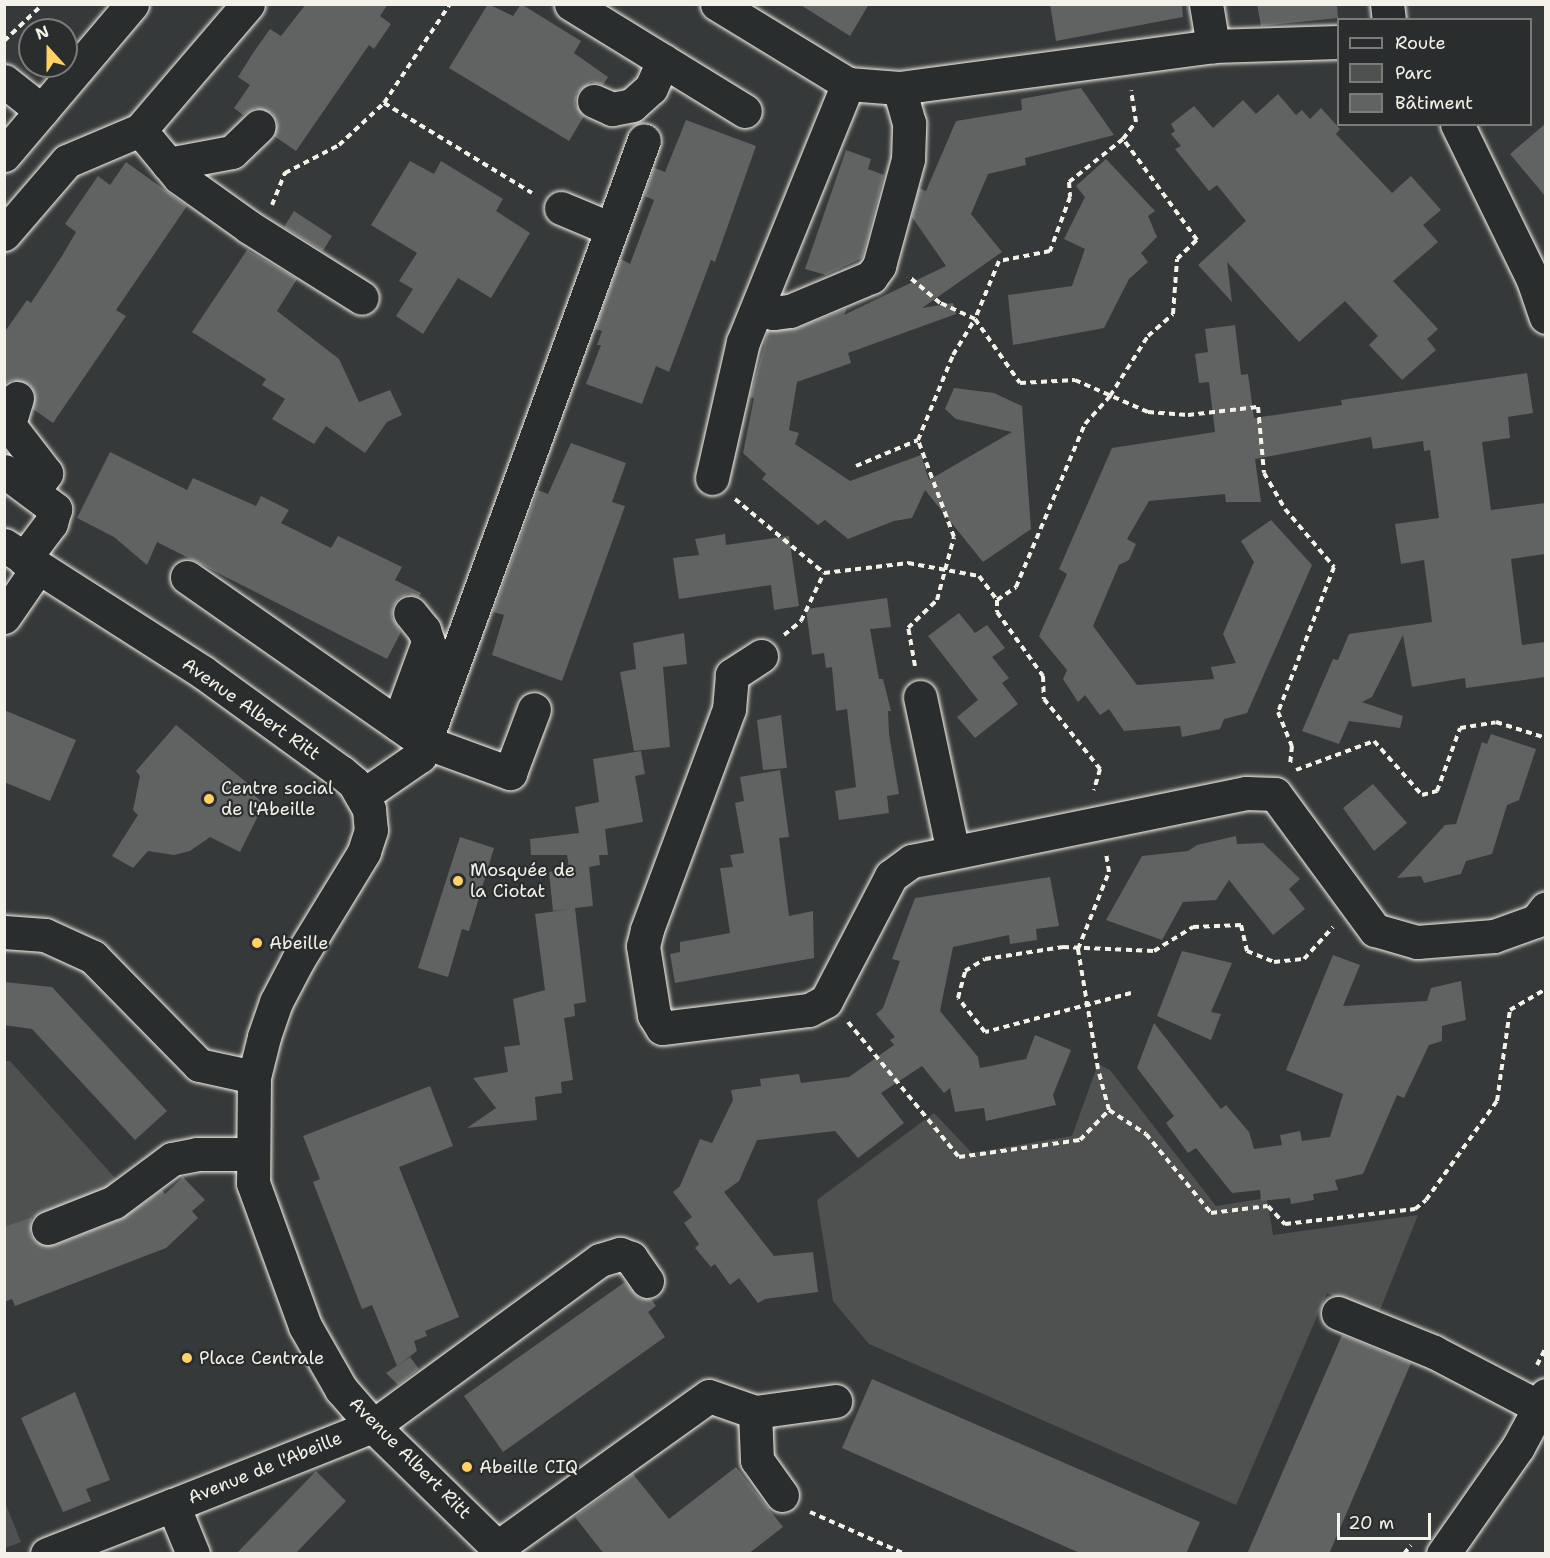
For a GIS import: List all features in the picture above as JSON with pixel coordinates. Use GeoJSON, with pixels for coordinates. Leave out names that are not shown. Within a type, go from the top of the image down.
{"type":"FeatureCollection","features":[{"type":"Feature","properties":{"kind":"street"},"geometry":{"type":"LineString","coordinates":[[4,155],[132,4]]}},
{"type":"Feature","properties":{"kind":"street"},"geometry":{"type":"LineString","coordinates":[[4,234],[68,161],[140,130],[248,4]]}},
{"type":"Feature","properties":{"kind":"street"},"geometry":{"type":"LineString","coordinates":[[571,4],[745,111]]}},
{"type":"Feature","properties":{"kind":"street"},"geometry":{"type":"LineString","coordinates":[[717,4],[848,84],[899,88],[1213,46],[1337,42]]}},
{"type":"Feature","properties":{"kind":"street"},"geometry":{"type":"LineString","coordinates":[[1206,4],[1213,46]]}},
{"type":"Feature","properties":{"kind":"street"},"geometry":{"type":"LineString","coordinates":[[594,101],[612,109],[632,105],[651,88],[663,61]]}},
{"type":"Feature","properties":{"kind":"street"},"geometry":{"type":"LineString","coordinates":[[4,81],[42,111]]}},
{"type":"Feature","properties":{"kind":"street"},"geometry":{"type":"LineString","coordinates":[[712,478],[743,342],[848,84]]}},
{"type":"Feature","properties":{"kind":"street"},"geometry":{"type":"LineString","coordinates":[[759,305],[772,313],[790,310],[871,277],[882,255],[908,159],[909,123],[899,88]]}},
{"type":"Feature","properties":{"kind":"street"},"geometry":{"type":"LineString","coordinates":[[168,165],[232,152],[259,126]]}},
{"type":"Feature","properties":{"kind":"street"},"geometry":{"type":"LineString","coordinates":[[1458,126],[1539,278],[1545,317]]}},
{"type":"Feature","properties":{"kind":"street"},"geometry":{"type":"LineString","coordinates":[[140,130],[179,177],[260,235],[362,298]]}},
{"type":"Feature","properties":{"kind":"street"},"geometry":{"type":"LineString","coordinates":[[410,732],[611,229],[644,140]]}},
{"type":"Feature","properties":{"kind":"street"},"geometry":{"type":"LineString","coordinates":[[561,208],[611,229]]}},
{"type":"Feature","properties":{"kind":"street"},"geometry":{"type":"LineString","coordinates":[[17,398],[9,425],[46,473],[33,492]]}},
{"type":"Feature","properties":{"kind":"street"},"geometry":{"type":"LineString","coordinates":[[4,471],[55,509],[51,523],[22,558],[4,617]]}},
{"type":"Feature","properties":{"kind":"street","name":"Avenue Albert Ritt"},"geometry":{"type":"LineString","coordinates":[[22,558],[204,674],[341,772],[362,796],[369,809],[371,830],[364,852],[276,1002],[254,1077],[250,1154],[253,1184],[306,1326],[340,1389],[373,1426],[501,1550]]}},
{"type":"Feature","properties":{"kind":"street"},"geometry":{"type":"LineString","coordinates":[[187,577],[410,732],[510,773],[534,710]]}},
{"type":"Feature","properties":{"kind":"street"},"geometry":{"type":"LineString","coordinates":[[362,796],[420,756],[410,732],[428,642],[410,613]]}},
{"type":"Feature","properties":{"kind":"street"},"geometry":{"type":"LineString","coordinates":[[761,656],[732,675],[729,709],[646,930],[643,946],[654,1015],[662,1028],[809,1010],[826,1001],[891,876],[912,861],[1246,793],[1275,795],[1375,930],[1417,942],[1494,936],[1536,921],[1545,908]]}},
{"type":"Feature","properties":{"kind":"street"},"geometry":{"type":"LineString","coordinates":[[920,697],[953,852]]}},
{"type":"Feature","properties":{"kind":"street"},"geometry":{"type":"LineString","coordinates":[[4,932],[45,935],[93,957],[199,1065],[254,1077]]}},
{"type":"Feature","properties":{"kind":"street"},"geometry":{"type":"LineString","coordinates":[[48,1228],[114,1202],[172,1159],[197,1154],[250,1154]]}},
{"type":"Feature","properties":{"kind":"street","name":"Avenue de l'Abeille"},"geometry":{"type":"LineString","coordinates":[[194,1554],[173,1505],[373,1426],[600,1260],[620,1254],[631,1258],[647,1281]]}},
{"type":"Feature","properties":{"kind":"street"},"geometry":{"type":"LineString","coordinates":[[1338,1313],[1434,1352],[1542,1401],[1518,1447],[1443,1554]]}},
{"type":"Feature","properties":{"kind":"street"},"geometry":{"type":"LineString","coordinates":[[501,1550],[708,1396],[755,1412],[835,1401]]}},
{"type":"Feature","properties":{"kind":"street"},"geometry":{"type":"LineString","coordinates":[[755,1412],[757,1460],[782,1495]]}},
{"type":"Feature","properties":{"kind":"street"},"geometry":{"type":"LineString","coordinates":[[47,1554],[173,1505]]}},
{"type":"Feature","properties":{"kind":"path"},"geometry":{"type":"LineString","coordinates":[[4,40],[43,4]]}},
{"type":"Feature","properties":{"kind":"path"},"geometry":{"type":"LineString","coordinates":[[260,235],[285,173],[339,145],[384,103],[450,4]]}},
{"type":"Feature","properties":{"kind":"path"},"geometry":{"type":"LineString","coordinates":[[920,697],[908,628],[937,600],[954,537],[918,440],[953,355],[975,320],[999,261],[1050,251],[1070,197],[1069,182],[1123,139],[1137,122],[1126,57]]}},
{"type":"Feature","properties":{"kind":"path"},"geometry":{"type":"LineString","coordinates":[[384,103],[532,193]]}},
{"type":"Feature","properties":{"kind":"path"},"geometry":{"type":"LineString","coordinates":[[997,600],[1016,587],[1085,424],[1110,396],[1148,336],[1173,314],[1177,259],[1197,240],[1123,139]]}},
{"type":"Feature","properties":{"kind":"path"},"geometry":{"type":"LineString","coordinates":[[882,255],[940,303],[975,320],[1020,383],[1075,380],[1148,412],[1188,415],[1258,407],[1264,473],[1285,509],[1334,567],[1278,712],[1292,746],[1289,772],[1374,741],[1422,795],[1437,790],[1460,728],[1496,722],[1545,738]]}},
{"type":"Feature","properties":{"kind":"path"},"geometry":{"type":"LineString","coordinates":[[856,466],[918,440]]}},
{"type":"Feature","properties":{"kind":"path"},"geometry":{"type":"LineString","coordinates":[[712,478],[824,573],[908,563],[979,576],[997,600],[997,612],[1043,676],[1044,699],[1100,769],[1094,790],[1110,872],[1078,950],[1086,1003],[1109,1110],[1146,1134],[1211,1213],[1268,1206],[1284,1224],[1415,1209],[1426,1200],[1497,1101],[1510,1010],[1545,989]]}},
{"type":"Feature","properties":{"kind":"path"},"geometry":{"type":"LineString","coordinates":[[761,656],[801,621],[824,573]]}},
{"type":"Feature","properties":{"kind":"path"},"geometry":{"type":"LineString","coordinates":[[1131,993],[1086,1003],[985,1032],[958,998],[965,971],[985,959],[1063,947],[1078,950],[1154,951],[1192,927],[1241,925],[1247,951],[1274,962],[1304,959],[1354,904]]}},
{"type":"Feature","properties":{"kind":"path"},"geometry":{"type":"LineString","coordinates":[[826,1001],[858,1032],[959,1157],[1080,1140],[1109,1110]]}},
{"type":"Feature","properties":{"kind":"path"},"geometry":{"type":"LineString","coordinates":[[782,1495],[796,1506],[905,1554]]}},
{"type":"Feature","properties":{"kind":"green space"},"geometry":{"type":"Polygon","coordinates":[[[5,1061],[10,1061],[116,1179],[101,1192],[5,1227],[5,1061]]]}},
{"type":"Feature","properties":{"kind":"green space"},"geometry":{"type":"Polygon","coordinates":[[[1098,1064],[1110,1070],[1216,1206],[1267,1198],[1273,1235],[1418,1215],[1378,1315],[1327,1293],[1236,1505],[869,1344],[833,1301],[817,1200],[934,1113],[972,1153],[1072,1136],[1098,1064]]]}},
{"type":"Feature","properties":{"kind":"green space"},"geometry":{"type":"Polygon","coordinates":[[[4,1500],[21,1542],[5,1548],[4,1548],[4,1500]]]}},
{"type":"Feature","properties":{"kind":"building"},"geometry":{"type":"Polygon","coordinates":[[[306,4],[388,4],[380,16],[391,24],[374,49],[369,45],[296,151],[274,136],[277,122],[272,113],[255,108],[243,115],[234,108],[250,85],[238,77],[253,53],[270,29],[281,36],[306,4]]]}},
{"type":"Feature","properties":{"kind":"building"},"geometry":{"type":"Polygon","coordinates":[[[488,4],[513,16],[521,4],[581,41],[574,53],[608,77],[603,85],[591,82],[577,93],[575,104],[584,116],[569,141],[449,68],[488,4]]]}},
{"type":"Feature","properties":{"kind":"building"},"geometry":{"type":"Polygon","coordinates":[[[799,4],[869,4],[850,36],[799,4]]]}},
{"type":"Feature","properties":{"kind":"building"},"geometry":{"type":"Polygon","coordinates":[[[1050,4],[1182,4],[1183,17],[1056,41],[1050,4]]]}},
{"type":"Feature","properties":{"kind":"building"},"geometry":{"type":"Polygon","coordinates":[[[1257,4],[1337,4],[1338,18],[1261,26],[1257,4]]]}},
{"type":"Feature","properties":{"kind":"building"},"geometry":{"type":"Polygon","coordinates":[[[1081,88],[1114,135],[1025,158],[1026,165],[988,174],[971,214],[1002,252],[922,308],[953,303],[956,314],[848,353],[851,363],[797,382],[789,430],[799,433],[795,444],[850,481],[921,455],[929,480],[1012,432],[956,419],[945,409],[954,388],[994,393],[1022,406],[1031,529],[983,562],[925,490],[912,518],[894,521],[848,539],[825,520],[818,525],[762,479],[766,474],[743,453],[754,398],[750,397],[768,331],[797,328],[847,308],[844,315],[946,266],[912,217],[919,188],[926,191],[956,121],[1022,110],[1021,99],[1081,88]]]}},
{"type":"Feature","properties":{"kind":"building"},"geometry":{"type":"Polygon","coordinates":[[[1278,94],[1296,115],[1302,110],[1310,119],[1321,108],[1340,129],[1336,134],[1392,193],[1411,176],[1441,210],[1423,225],[1438,242],[1393,281],[1438,329],[1427,339],[1436,350],[1402,380],[1369,345],[1378,336],[1345,301],[1299,342],[1227,262],[1232,302],[1198,265],[1246,221],[1217,185],[1209,191],[1175,149],[1181,146],[1171,134],[1175,131],[1171,124],[1194,106],[1213,128],[1243,100],[1256,114],[1278,94]]]}},
{"type":"Feature","properties":{"kind":"building"},"geometry":{"type":"Polygon","coordinates":[[[686,120],[756,146],[715,262],[711,260],[669,372],[656,366],[642,404],[586,384],[601,345],[597,345],[602,331],[595,329],[621,259],[630,264],[654,200],[644,196],[654,168],[665,172],[686,120]]]}},
{"type":"Feature","properties":{"kind":"building"},"geometry":{"type":"Polygon","coordinates":[[[1545,124],[1545,196],[1510,154],[1545,124]]]}},
{"type":"Feature","properties":{"kind":"building"},"geometry":{"type":"Polygon","coordinates":[[[846,150],[871,159],[868,169],[884,175],[862,258],[826,275],[805,269],[846,150]]]}},
{"type":"Feature","properties":{"kind":"building"},"geometry":{"type":"Polygon","coordinates":[[[1106,159],[1155,211],[1148,216],[1157,237],[1141,253],[1148,262],[1129,279],[1104,328],[1013,345],[1008,295],[1072,286],[1085,249],[1064,239],[1085,197],[1076,186],[1106,159]]]}},
{"type":"Feature","properties":{"kind":"building"},"geometry":{"type":"Polygon","coordinates":[[[410,161],[434,174],[441,161],[503,199],[496,211],[530,233],[491,298],[458,278],[423,334],[396,316],[413,289],[399,281],[417,253],[371,225],[410,161]]]}},
{"type":"Feature","properties":{"kind":"building"},"geometry":{"type":"Polygon","coordinates":[[[126,162],[187,206],[116,310],[126,316],[53,423],[33,409],[35,394],[30,385],[13,380],[4,384],[4,333],[27,300],[31,303],[62,256],[76,232],[65,224],[98,176],[110,185],[126,162]]]}},
{"type":"Feature","properties":{"kind":"building"},"geometry":{"type":"Polygon","coordinates":[[[294,211],[332,236],[323,251],[284,227],[294,211]]]}},
{"type":"Feature","properties":{"kind":"building"},"geometry":{"type":"Polygon","coordinates":[[[247,250],[297,279],[277,311],[339,359],[359,402],[390,390],[402,415],[387,422],[365,453],[326,426],[314,444],[272,419],[285,399],[262,385],[266,379],[192,332],[247,250]]]}},
{"type":"Feature","properties":{"kind":"building"},"geometry":{"type":"Polygon","coordinates":[[[1235,325],[1241,375],[1248,374],[1254,418],[1342,405],[1341,400],[1527,373],[1533,413],[1508,417],[1510,438],[1482,442],[1491,510],[1545,503],[1545,554],[1511,559],[1522,645],[1545,642],[1545,677],[1466,688],[1465,678],[1412,687],[1403,635],[1372,697],[1362,702],[1403,716],[1400,728],[1349,721],[1339,744],[1302,731],[1333,659],[1338,660],[1349,634],[1432,622],[1424,560],[1401,564],[1395,524],[1439,518],[1430,450],[1424,451],[1423,441],[1373,449],[1371,437],[1255,459],[1261,502],[1226,502],[1225,494],[1149,501],[1127,539],[1136,544],[1129,560],[1119,565],[1093,626],[1137,685],[1214,679],[1211,667],[1236,663],[1223,634],[1254,562],[1241,541],[1271,520],[1312,565],[1247,713],[1224,719],[1220,729],[1182,737],[1180,726],[1124,731],[1109,709],[1100,715],[1085,695],[1078,702],[1063,679],[1067,670],[1039,636],[1067,574],[1059,569],[1112,448],[1215,432],[1209,382],[1199,383],[1195,354],[1208,352],[1205,329],[1235,325]]]}},
{"type":"Feature","properties":{"kind":"building"},"geometry":{"type":"Polygon","coordinates":[[[571,443],[626,463],[612,502],[625,506],[562,681],[492,655],[504,615],[493,612],[538,490],[548,494],[571,443]]]}},
{"type":"Feature","properties":{"kind":"building"},"geometry":{"type":"Polygon","coordinates":[[[110,452],[187,490],[193,478],[256,506],[261,496],[289,510],[281,523],[331,548],[338,536],[402,567],[395,580],[421,593],[419,597],[408,594],[399,598],[393,606],[392,617],[401,632],[387,659],[157,542],[147,565],[114,537],[77,518],[110,452]]]}},
{"type":"Feature","properties":{"kind":"building"},"geometry":{"type":"Polygon","coordinates":[[[725,534],[726,545],[789,536],[799,606],[774,610],[771,585],[679,599],[673,558],[699,555],[695,539],[725,534]]]}},
{"type":"Feature","properties":{"kind":"building"},"geometry":{"type":"Polygon","coordinates":[[[887,598],[891,627],[870,629],[879,679],[883,679],[891,711],[888,711],[889,734],[899,794],[887,796],[889,813],[839,820],[835,791],[856,787],[847,709],[836,711],[832,667],[826,668],[824,653],[812,655],[806,609],[887,598]]]}},
{"type":"Feature","properties":{"kind":"building"},"geometry":{"type":"Polygon","coordinates":[[[959,613],[975,633],[987,625],[1005,648],[992,657],[1009,678],[1002,683],[1018,704],[975,738],[957,717],[978,700],[928,636],[959,613]]]}},
{"type":"Feature","properties":{"kind":"building"},"geometry":{"type":"Polygon","coordinates":[[[684,633],[687,664],[663,667],[670,747],[634,751],[620,672],[636,669],[633,643],[684,633]]]}},
{"type":"Feature","properties":{"kind":"building"},"geometry":{"type":"Polygon","coordinates":[[[4,710],[76,740],[50,801],[4,782],[4,710]]]}},
{"type":"Feature","properties":{"kind":"building"},"geometry":{"type":"Polygon","coordinates":[[[781,715],[787,768],[763,770],[757,720],[781,715]]]}},
{"type":"Feature","properties":{"kind":"building","name":"Centre social de l'Abeille"},"geometry":{"type":"Polygon","coordinates":[[[176,725],[251,786],[248,790],[264,804],[240,852],[210,837],[190,851],[174,855],[148,851],[133,868],[112,856],[138,815],[133,810],[140,776],[136,771],[176,725]]]}},
{"type":"Feature","properties":{"kind":"building"},"geometry":{"type":"Polygon","coordinates":[[[1491,734],[1536,749],[1519,800],[1507,805],[1492,854],[1466,861],[1461,874],[1424,883],[1421,876],[1397,878],[1445,825],[1456,824],[1482,742],[1487,744],[1491,734]]]}},
{"type":"Feature","properties":{"kind":"building"},"geometry":{"type":"Polygon","coordinates":[[[641,751],[645,774],[635,776],[643,822],[605,829],[608,855],[599,855],[600,865],[589,867],[593,906],[575,908],[586,1002],[574,1004],[575,1016],[564,1018],[573,1080],[561,1082],[562,1093],[535,1097],[537,1120],[467,1128],[496,1108],[473,1078],[508,1072],[504,1047],[520,1045],[513,999],[545,990],[535,914],[571,909],[553,911],[549,872],[569,868],[567,855],[531,855],[530,839],[579,833],[575,807],[599,802],[593,759],[641,751]]]}},
{"type":"Feature","properties":{"kind":"building"},"geometry":{"type":"Polygon","coordinates":[[[780,770],[789,837],[779,838],[789,916],[813,911],[814,958],[675,983],[670,954],[680,952],[680,942],[730,933],[720,868],[733,867],[730,855],[744,853],[735,803],[744,801],[740,777],[780,770]]]}},
{"type":"Feature","properties":{"kind":"building"},"geometry":{"type":"Polygon","coordinates":[[[1373,784],[1407,823],[1374,851],[1343,808],[1373,784]]]}},
{"type":"Feature","properties":{"kind":"building"},"geometry":{"type":"Polygon","coordinates":[[[1236,836],[1237,844],[1263,843],[1300,879],[1289,889],[1305,909],[1273,935],[1229,880],[1216,900],[1183,902],[1162,940],[1106,920],[1142,856],[1188,851],[1197,845],[1236,836]]]}},
{"type":"Feature","properties":{"kind":"building"},"geometry":{"type":"Polygon","coordinates":[[[460,837],[494,848],[469,931],[462,929],[448,977],[418,968],[460,837]]]}},
{"type":"Feature","properties":{"kind":"building"},"geometry":{"type":"Polygon","coordinates":[[[1050,877],[1059,926],[1036,929],[1037,940],[1010,944],[1009,935],[953,947],[940,1011],[978,1057],[980,1068],[1026,1059],[1035,1035],[1071,1050],[1053,1095],[1056,1105],[986,1121],[984,1108],[955,1112],[950,1088],[944,1093],[922,1066],[881,1093],[904,1123],[858,1158],[835,1131],[757,1140],[739,1181],[724,1192],[774,1256],[813,1252],[818,1292],[765,1299],[758,1303],[739,1278],[730,1285],[715,1264],[711,1267],[695,1248],[699,1244],[684,1223],[692,1217],[673,1192],[680,1186],[700,1139],[712,1143],[733,1100],[731,1090],[761,1086],[760,1079],[799,1074],[801,1083],[849,1077],[894,1045],[890,1040],[895,1037],[876,1014],[883,1008],[900,961],[892,959],[915,898],[1050,877]]]}},
{"type":"Feature","properties":{"kind":"building"},"geometry":{"type":"Polygon","coordinates":[[[1182,951],[1232,963],[1211,1012],[1221,1014],[1211,1040],[1157,1016],[1182,951]]]}},
{"type":"Feature","properties":{"kind":"building"},"geometry":{"type":"Polygon","coordinates":[[[1333,955],[1360,965],[1343,1006],[1427,1001],[1431,988],[1461,981],[1466,1020],[1442,1026],[1442,1041],[1429,1045],[1404,1098],[1397,1095],[1363,1174],[1335,1180],[1338,1190],[1313,1194],[1314,1200],[1291,1204],[1290,1198],[1261,1201],[1260,1190],[1232,1193],[1196,1148],[1188,1153],[1166,1123],[1174,1116],[1137,1068],[1154,1023],[1221,1109],[1226,1105],[1249,1132],[1254,1149],[1282,1145],[1280,1135],[1300,1131],[1302,1141],[1330,1137],[1343,1094],[1286,1070],[1333,955]]]}},
{"type":"Feature","properties":{"kind":"building"},"geometry":{"type":"Polygon","coordinates":[[[4,982],[52,987],[167,1111],[135,1140],[32,1029],[4,1025],[4,982]]]}},
{"type":"Feature","properties":{"kind":"building"},"geometry":{"type":"Polygon","coordinates":[[[430,1086],[453,1146],[399,1167],[459,1317],[425,1331],[427,1336],[414,1341],[417,1351],[397,1366],[372,1305],[362,1309],[313,1182],[320,1179],[303,1136],[430,1086]]]}},
{"type":"Feature","properties":{"kind":"building"},"geometry":{"type":"Polygon","coordinates":[[[183,1177],[205,1200],[192,1211],[198,1218],[166,1248],[15,1306],[12,1299],[4,1302],[4,1227],[32,1217],[30,1234],[36,1242],[55,1245],[121,1219],[162,1190],[165,1194],[183,1177]]]}},
{"type":"Feature","properties":{"kind":"building"},"geometry":{"type":"Polygon","coordinates":[[[625,1282],[639,1298],[651,1299],[656,1306],[648,1312],[665,1337],[503,1452],[464,1396],[625,1282]]]}},
{"type":"Feature","properties":{"kind":"building"},"geometry":{"type":"Polygon","coordinates":[[[1342,1335],[1411,1363],[1329,1554],[1247,1554],[1342,1335]]]}},
{"type":"Feature","properties":{"kind":"building"},"geometry":{"type":"Polygon","coordinates":[[[410,1357],[419,1369],[398,1385],[386,1373],[410,1357]]]}},
{"type":"Feature","properties":{"kind":"building"},"geometry":{"type":"Polygon","coordinates":[[[872,1379],[1200,1522],[1186,1554],[1082,1554],[842,1448],[872,1379]]]}},
{"type":"Feature","properties":{"kind":"building"},"geometry":{"type":"Polygon","coordinates":[[[75,1392],[110,1480],[86,1489],[91,1501],[63,1512],[21,1418],[75,1392]]]}},
{"type":"Feature","properties":{"kind":"building"},"geometry":{"type":"Polygon","coordinates":[[[736,1467],[783,1527],[748,1554],[604,1554],[575,1517],[633,1474],[669,1519],[736,1467]]]}},
{"type":"Feature","properties":{"kind":"building"},"geometry":{"type":"Polygon","coordinates":[[[316,1471],[346,1501],[295,1554],[236,1554],[316,1471]]]}},
{"type":"Feature","properties":{"kind":"place","name":"Centre social de l'Abeille"},"geometry":{"type":"Point","coordinates":[209,799]}},
{"type":"Feature","properties":{"kind":"place","name":"Mosquée de la Ciotat"},"geometry":{"type":"Point","coordinates":[458,881]}},
{"type":"Feature","properties":{"kind":"place","name":"Abeille"},"geometry":{"type":"Point","coordinates":[257,943]}},
{"type":"Feature","properties":{"kind":"place","name":"Place Centrale"},"geometry":{"type":"Point","coordinates":[187,1358]}},
{"type":"Feature","properties":{"kind":"place","name":"Abeille CIQ"},"geometry":{"type":"Point","coordinates":[467,1467]}}]}
